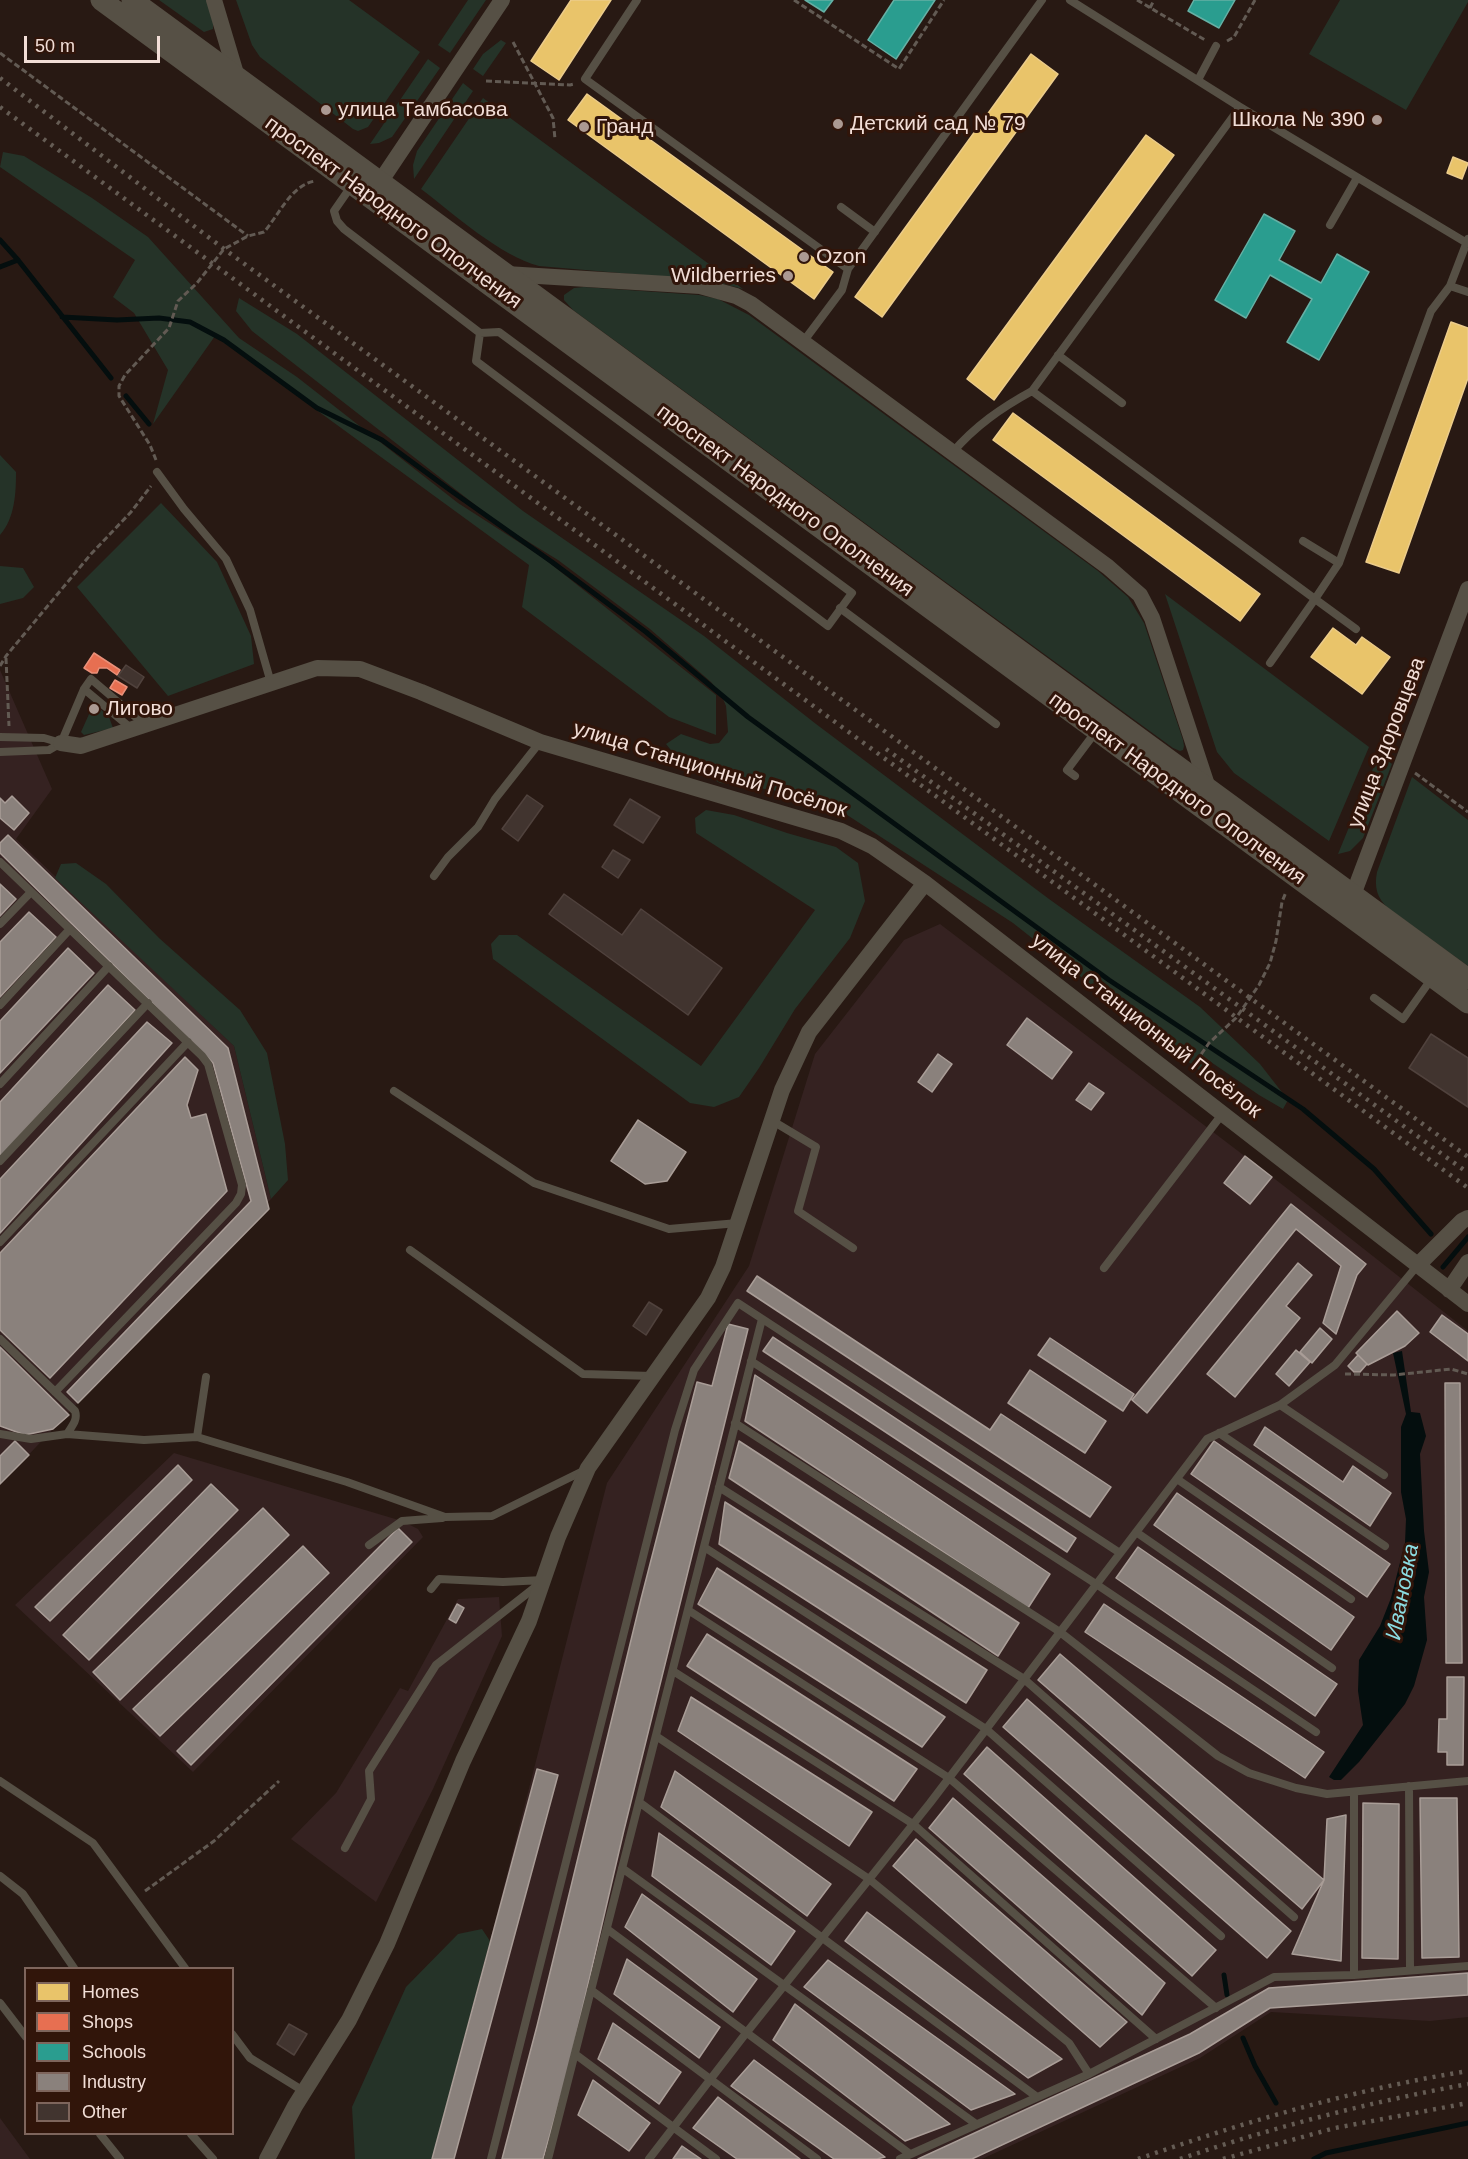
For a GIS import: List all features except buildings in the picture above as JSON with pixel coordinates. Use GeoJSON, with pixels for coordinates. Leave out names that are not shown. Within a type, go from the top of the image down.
{"type":"FeatureCollection","features":[{"type":"Feature","properties":{"kind":"street","name":"проспект Народного Ополчения"},"geometry":{"type":"LineString","coordinates":[[102,0],[353,184],[375,189],[506,274],[1208,788],[1349,903],[1433,977],[1468,1003]]}},
{"type":"Feature","properties":{"kind":"street","name":"проспект Народного Ополчения"},"geometry":{"type":"LineString","coordinates":[[132,0],[237,77],[375,189],[1097,730],[1349,903],[1468,980]]}},
{"type":"Feature","properties":{"kind":"street"},"geometry":{"type":"LineString","coordinates":[[214,0],[237,77]]}},
{"type":"Feature","properties":{"kind":"street"},"geometry":{"type":"LineString","coordinates":[[375,189],[502,0]]}},
{"type":"Feature","properties":{"kind":"street"},"geometry":{"type":"LineString","coordinates":[[506,274],[700,286],[721,290],[752,304],[1108,567],[1140,595],[1163,644],[1208,788]]}},
{"type":"Feature","properties":{"kind":"street","name":"улица Здоровцева"},"geometry":{"type":"LineString","coordinates":[[1349,903],[1468,589]]}},
{"type":"Feature","properties":{"kind":"street","name":"улица Станционный Посёлок"},"geometry":{"type":"LineString","coordinates":[[61,743],[81,746],[317,668],[360,669],[540,741],[841,831],[872,846],[924,883],[1468,1304]]}},
{"type":"Feature","properties":{"kind":"street"},"geometry":{"type":"LineString","coordinates":[[267,2159],[295,2106],[349,2020],[387,1944],[463,1761],[529,1621],[558,1537],[588,1468],[708,1298],[723,1267],[771,1120],[809,1032],[924,883]]}},
{"type":"Feature","properties":{"kind":"street"},"geometry":{"type":"LineString","coordinates":[[1417,1266],[1462,1221],[1468,1218]]}},
{"type":"Feature","properties":{"kind":"street"},"geometry":{"type":"LineString","coordinates":[[1449,1290],[1468,1263]]}},
{"type":"Feature","properties":{"kind":"lane"},"geometry":{"type":"LineString","coordinates":[[638,0],[585,79],[848,269]]}},
{"type":"Feature","properties":{"kind":"lane"},"geometry":{"type":"LineString","coordinates":[[803,342],[842,290],[848,269],[1042,0]]}},
{"type":"Feature","properties":{"kind":"lane"},"geometry":{"type":"LineString","coordinates":[[1070,0],[1240,107],[1467,241],[1450,286],[1431,311],[1339,563],[1270,663]]}},
{"type":"Feature","properties":{"kind":"lane"},"geometry":{"type":"LineString","coordinates":[[1198,80],[1216,46]]}},
{"type":"Feature","properties":{"kind":"lane"},"geometry":{"type":"LineString","coordinates":[[952,453],[983,422],[1001,408],[1032,391],[1240,107]]}},
{"type":"Feature","properties":{"kind":"lane"},"geometry":{"type":"LineString","coordinates":[[1330,225],[1357,178]]}},
{"type":"Feature","properties":{"kind":"lane"},"geometry":{"type":"LineString","coordinates":[[353,184],[334,211],[344,229],[480,333],[500,332],[852,593],[828,626],[476,361],[480,333]]}},
{"type":"Feature","properties":{"kind":"lane"},"geometry":{"type":"LineString","coordinates":[[841,207],[875,232]]}},
{"type":"Feature","properties":{"kind":"lane"},"geometry":{"type":"LineString","coordinates":[[1450,286],[1468,292]]}},
{"type":"Feature","properties":{"kind":"lane"},"geometry":{"type":"LineString","coordinates":[[1058,356],[1122,403]]}},
{"type":"Feature","properties":{"kind":"lane"},"geometry":{"type":"LineString","coordinates":[[1032,391],[1356,629]]}},
{"type":"Feature","properties":{"kind":"lane"},"geometry":{"type":"LineString","coordinates":[[157,472],[226,559],[250,610],[271,683]]}},
{"type":"Feature","properties":{"kind":"lane"},"geometry":{"type":"LineString","coordinates":[[1303,541],[1339,563]]}},
{"type":"Feature","properties":{"kind":"lane"},"geometry":{"type":"LineString","coordinates":[[840,608],[996,724]]}},
{"type":"Feature","properties":{"kind":"lane"},"geometry":{"type":"LineString","coordinates":[[0,752],[49,750],[61,743],[84,689],[91,679],[139,727]]}},
{"type":"Feature","properties":{"kind":"lane"},"geometry":{"type":"LineString","coordinates":[[84,689],[139,727]]}},
{"type":"Feature","properties":{"kind":"lane"},"geometry":{"type":"LineString","coordinates":[[1075,776],[1066,770],[1097,730]]}},
{"type":"Feature","properties":{"kind":"lane"},"geometry":{"type":"LineString","coordinates":[[5,737],[44,738],[61,743]]}},
{"type":"Feature","properties":{"kind":"lane"},"geometry":{"type":"LineString","coordinates":[[434,876],[448,857],[478,827],[495,799],[540,741]]}},
{"type":"Feature","properties":{"kind":"lane"},"geometry":{"type":"LineString","coordinates":[[0,862],[148,1003],[208,1064],[242,1185],[237,1203],[55,1392]]}},
{"type":"Feature","properties":{"kind":"lane"},"geometry":{"type":"LineString","coordinates":[[0,924],[31,891]]}},
{"type":"Feature","properties":{"kind":"lane"},"geometry":{"type":"LineString","coordinates":[[0,1005],[70,929]]}},
{"type":"Feature","properties":{"kind":"lane"},"geometry":{"type":"LineString","coordinates":[[0,1084],[109,966]]}},
{"type":"Feature","properties":{"kind":"lane"},"geometry":{"type":"LineString","coordinates":[[1374,998],[1403,1019],[1433,977]]}},
{"type":"Feature","properties":{"kind":"lane"},"geometry":{"type":"LineString","coordinates":[[0,1161],[148,1003]]}},
{"type":"Feature","properties":{"kind":"lane"},"geometry":{"type":"LineString","coordinates":[[0,1242],[188,1042]]}},
{"type":"Feature","properties":{"kind":"lane"},"geometry":{"type":"LineString","coordinates":[[394,1091],[534,1184],[669,1229],[738,1223]]}},
{"type":"Feature","properties":{"kind":"lane"},"geometry":{"type":"LineString","coordinates":[[1104,1268],[1222,1113]]}},
{"type":"Feature","properties":{"kind":"lane"},"geometry":{"type":"LineString","coordinates":[[771,1120],[816,1147],[798,1211],[853,1248]]}},
{"type":"Feature","properties":{"kind":"lane"},"geometry":{"type":"LineString","coordinates":[[410,1250],[583,1374],[653,1376]]}},
{"type":"Feature","properties":{"kind":"lane"},"geometry":{"type":"LineString","coordinates":[[648,2159],[949,1778],[1207,1439],[1280,1405],[1335,1365],[1417,1266]]}},
{"type":"Feature","properties":{"kind":"lane"},"geometry":{"type":"LineString","coordinates":[[491,2159],[675,1430],[694,1370],[738,1304],[1120,1553]]}},
{"type":"Feature","properties":{"kind":"lane"},"geometry":{"type":"LineString","coordinates":[[548,2159],[762,1319]]}},
{"type":"Feature","properties":{"kind":"lane"},"geometry":{"type":"LineString","coordinates":[[0,1339],[75,1411],[76,1416],[67,1434]]}},
{"type":"Feature","properties":{"kind":"lane"},"geometry":{"type":"LineString","coordinates":[[751,1361],[1096,1584],[1316,1732]]}},
{"type":"Feature","properties":{"kind":"lane"},"geometry":{"type":"LineString","coordinates":[[196,1437],[206,1377]]}},
{"type":"Feature","properties":{"kind":"lane"},"geometry":{"type":"LineString","coordinates":[[1280,1405],[1384,1475]]}},
{"type":"Feature","properties":{"kind":"lane"},"geometry":{"type":"LineString","coordinates":[[735,1423],[1060,1632],[1218,1756],[1249,1773],[1296,1788],[1327,1794],[1468,1781]]}},
{"type":"Feature","properties":{"kind":"lane"},"geometry":{"type":"LineString","coordinates":[[1219,1433],[1384,1546]]}},
{"type":"Feature","properties":{"kind":"lane"},"geometry":{"type":"LineString","coordinates":[[2,1438],[31,1439],[67,1434],[144,1440],[196,1437],[347,1482],[445,1517]]}},
{"type":"Feature","properties":{"kind":"lane"},"geometry":{"type":"LineString","coordinates":[[369,1545],[402,1521],[492,1516],[588,1468]]}},
{"type":"Feature","properties":{"kind":"lane"},"geometry":{"type":"LineString","coordinates":[[1177,1479],[1351,1599]]}},
{"type":"Feature","properties":{"kind":"lane"},"geometry":{"type":"LineString","coordinates":[[719,1487],[1024,1679],[1294,1917]]}},
{"type":"Feature","properties":{"kind":"lane"},"geometry":{"type":"LineString","coordinates":[[1136,1532],[1332,1668]]}},
{"type":"Feature","properties":{"kind":"lane"},"geometry":{"type":"LineString","coordinates":[[704,1547],[986,1729],[1221,1936]]}},
{"type":"Feature","properties":{"kind":"lane"},"geometry":{"type":"LineString","coordinates":[[431,1590],[439,1579],[503,1582],[543,1580]]}},
{"type":"Feature","properties":{"kind":"lane"},"geometry":{"type":"LineString","coordinates":[[345,1848],[371,1799],[369,1771],[436,1665],[543,1580]]}},
{"type":"Feature","properties":{"kind":"lane"},"geometry":{"type":"LineString","coordinates":[[688,1610],[949,1778],[1216,2008]]}},
{"type":"Feature","properties":{"kind":"lane"},"geometry":{"type":"LineString","coordinates":[[673,1671],[913,1824],[1156,2039]]}},
{"type":"Feature","properties":{"kind":"lane"},"geometry":{"type":"LineString","coordinates":[[656,1736],[869,1878],[1069,2043],[1089,2074]]}},
{"type":"Feature","properties":{"kind":"lane"},"geometry":{"type":"LineString","coordinates":[[0,1781],[93,1843],[184,1967]]}},
{"type":"Feature","properties":{"kind":"lane"},"geometry":{"type":"LineString","coordinates":[[1409,1786],[1410,1970]]}},
{"type":"Feature","properties":{"kind":"lane"},"geometry":{"type":"LineString","coordinates":[[1354,1792],[1354,1975]]}},
{"type":"Feature","properties":{"kind":"lane"},"geometry":{"type":"LineString","coordinates":[[639,1802],[1037,2097]]}},
{"type":"Feature","properties":{"kind":"lane"},"geometry":{"type":"LineString","coordinates":[[622,1868],[976,2124]]}},
{"type":"Feature","properties":{"kind":"lane"},"geometry":{"type":"LineString","coordinates":[[0,1876],[23,1894],[74,1967]]}},
{"type":"Feature","properties":{"kind":"lane"},"geometry":{"type":"LineString","coordinates":[[607,1929],[910,2154]]}},
{"type":"Feature","properties":{"kind":"lane"},"geometry":{"type":"LineString","coordinates":[[900,2159],[1089,2074],[1274,1977],[1354,1975],[1468,1966]]}},
{"type":"Feature","properties":{"kind":"lane"},"geometry":{"type":"LineString","coordinates":[[591,1990],[817,2159]]}},
{"type":"Feature","properties":{"kind":"lane"},"geometry":{"type":"LineString","coordinates":[[0,2003],[24,2034]]}},
{"type":"Feature","properties":{"kind":"lane"},"geometry":{"type":"LineString","coordinates":[[234,2037],[250,2058],[305,2092]]}},
{"type":"Feature","properties":{"kind":"lane"},"geometry":{"type":"LineString","coordinates":[[575,2055],[716,2159]]}},
{"type":"Feature","properties":{"kind":"lane"},"geometry":{"type":"LineString","coordinates":[[102,2135],[120,2159]]}},
{"type":"Feature","properties":{"kind":"lane"},"geometry":{"type":"LineString","coordinates":[[193,2135],[213,2159]]}},
{"type":"Feature","properties":{"kind":"path"},"geometry":{"type":"LineString","coordinates":[[794,0],[899,69],[944,0]]}},
{"type":"Feature","properties":{"kind":"path"},"geometry":{"type":"LineString","coordinates":[[1137,0],[1216,46],[1234,37],[1255,0]]}},
{"type":"Feature","properties":{"kind":"path"},"geometry":{"type":"LineString","coordinates":[[1150,8],[1154,0]]}},
{"type":"Feature","properties":{"kind":"path"},"geometry":{"type":"LineString","coordinates":[[513,42],[553,118],[555,139]]}},
{"type":"Feature","properties":{"kind":"path"},"geometry":{"type":"LineString","coordinates":[[0,53],[248,236]]}},
{"type":"Feature","properties":{"kind":"path"},"geometry":{"type":"LineString","coordinates":[[486,81],[570,85],[585,79]]}},
{"type":"Feature","properties":{"kind":"path"},"geometry":{"type":"LineString","coordinates":[[0,666],[92,554],[147,494],[154,482],[157,472],[156,459],[150,445],[119,396],[118,386],[125,375],[169,328],[178,301],[197,283],[224,249],[248,236],[264,232],[282,207],[304,183],[322,179]]}},
{"type":"Feature","properties":{"kind":"path"},"geometry":{"type":"LineString","coordinates":[[5,737],[6,656]]}},
{"type":"Feature","properties":{"kind":"path"},"geometry":{"type":"LineString","coordinates":[[1414,772],[1468,812]]}},
{"type":"Feature","properties":{"kind":"path"},"geometry":{"type":"LineString","coordinates":[[1201,1055],[1209,1043],[1236,1018],[1259,985],[1270,963],[1282,902],[1287,890]]}},
{"type":"Feature","properties":{"kind":"path"},"geometry":{"type":"LineString","coordinates":[[1335,1365],[1346,1374],[1394,1375],[1451,1369],[1468,1374]]}},
{"type":"Feature","properties":{"kind":"path"},"geometry":{"type":"LineString","coordinates":[[134,1899],[214,1841],[279,1781]]}},
{"type":"Feature","properties":{"kind":"shaded area"},"geometry":{"type":"Polygon","coordinates":[[[0,670],[52,789],[16,839],[234,1046],[271,1199],[0,1485],[0,670]]]}},
{"type":"Feature","properties":{"kind":"shaded area"},"geometry":{"type":"Polygon","coordinates":[[[940,924],[1284,1186],[1468,1331],[1468,2017],[1430,2021],[1271,2012],[1200,2058],[982,2159],[432,2159],[607,1483],[749,1266],[815,1054],[904,940],[940,924]]]}},
{"type":"Feature","properties":{"kind":"shaded area"},"geometry":{"type":"Polygon","coordinates":[[[174,1453],[402,1521],[418,1529],[423,1537],[193,1772],[15,1605],[174,1453]]]}},
{"type":"Feature","properties":{"kind":"shaded area"},"geometry":{"type":"Polygon","coordinates":[[[499,1597],[502,1636],[433,1789],[376,1902],[291,1839],[336,1793],[400,1688],[408,1691],[458,1599],[499,1597]]]}},
{"type":"Feature","properties":{"kind":"shaded area"},"geometry":{"type":"Polygon","coordinates":[[[0,2118],[30,2159],[0,2159],[0,2118]]]}},
{"type":"Feature","properties":{"kind":"green space"},"geometry":{"type":"Polygon","coordinates":[[[159,0],[207,0],[213,29],[204,32],[159,0]]]}},
{"type":"Feature","properties":{"kind":"green space"},"geometry":{"type":"Polygon","coordinates":[[[236,0],[349,0],[420,52],[368,127],[358,131],[260,57],[252,45],[236,0]]]}},
{"type":"Feature","properties":{"kind":"green space"},"geometry":{"type":"Polygon","coordinates":[[[468,0],[486,0],[450,53],[438,45],[468,0]]]}},
{"type":"Feature","properties":{"kind":"green space"},"geometry":{"type":"Polygon","coordinates":[[[1340,0],[1468,0],[1406,110],[1309,54],[1340,0]]]}},
{"type":"Feature","properties":{"kind":"green space"},"geometry":{"type":"Polygon","coordinates":[[[501,40],[506,43],[483,76],[473,69],[483,54],[501,40]]]}},
{"type":"Feature","properties":{"kind":"green space"},"geometry":{"type":"Polygon","coordinates":[[[428,59],[440,68],[392,137],[370,144],[428,59]]]}},
{"type":"Feature","properties":{"kind":"green space"},"geometry":{"type":"Polygon","coordinates":[[[463,83],[473,91],[414,179],[413,165],[417,151],[463,83]]]}},
{"type":"Feature","properties":{"kind":"green space"},"geometry":{"type":"Polygon","coordinates":[[[483,98],[743,289],[712,281],[539,266],[509,253],[478,233],[421,189],[483,98]]]}},
{"type":"Feature","properties":{"kind":"green space"},"geometry":{"type":"Polygon","coordinates":[[[3,152],[24,156],[92,198],[148,237],[239,338],[297,377],[458,503],[542,557],[716,695],[716,735],[669,717],[522,607],[529,565],[215,336],[153,424],[168,370],[134,313],[113,297],[135,260],[0,167],[3,152]]]}},
{"type":"Feature","properties":{"kind":"green space"},"geometry":{"type":"Polygon","coordinates":[[[574,288],[699,295],[718,299],[749,315],[1098,571],[1128,597],[1144,623],[1183,740],[1183,750],[1173,748],[573,310],[564,300],[564,295],[574,288]]]}},
{"type":"Feature","properties":{"kind":"green space"},"geometry":{"type":"Polygon","coordinates":[[[239,298],[297,334],[523,511],[704,636],[816,724],[1049,899],[1200,1007],[1260,1064],[1288,1100],[1283,1109],[1208,1060],[1200,1071],[1013,923],[841,811],[773,790],[720,783],[680,761],[666,744],[681,734],[710,744],[719,743],[728,732],[726,706],[721,694],[711,682],[650,629],[558,560],[501,525],[252,331],[236,311],[239,298]]]}},
{"type":"Feature","properties":{"kind":"green space"},"geometry":{"type":"Polygon","coordinates":[[[0,455],[16,472],[12,513],[0,535],[0,455]]]}},
{"type":"Feature","properties":{"kind":"green space"},"geometry":{"type":"Polygon","coordinates":[[[161,503],[217,562],[251,636],[254,664],[168,696],[77,587],[161,503]]]}},
{"type":"Feature","properties":{"kind":"green space"},"geometry":{"type":"Polygon","coordinates":[[[0,566],[23,568],[34,587],[23,598],[0,604],[0,566]]]}},
{"type":"Feature","properties":{"kind":"green space"},"geometry":{"type":"Polygon","coordinates":[[[1165,594],[1369,747],[1329,841],[1234,773],[1217,752],[1165,594]]]}},
{"type":"Feature","properties":{"kind":"green space"},"geometry":{"type":"Polygon","coordinates":[[[99,708],[109,717],[113,728],[84,735],[81,732],[90,712],[99,708]]]}},
{"type":"Feature","properties":{"kind":"green space"},"geometry":{"type":"Polygon","coordinates":[[[1379,754],[1392,764],[1363,838],[1350,851],[1338,854],[1379,754]]]}},
{"type":"Feature","properties":{"kind":"green space"},"geometry":{"type":"Polygon","coordinates":[[[1412,777],[1468,820],[1468,966],[1388,908],[1377,892],[1377,872],[1412,777]]]}},
{"type":"Feature","properties":{"kind":"green space"},"geometry":{"type":"Polygon","coordinates":[[[706,810],[734,815],[836,847],[858,863],[865,901],[850,938],[795,1009],[739,1097],[714,1107],[690,1103],[493,959],[491,944],[499,935],[517,935],[701,1066],[815,910],[696,833],[695,818],[706,810]]]}},
{"type":"Feature","properties":{"kind":"green space"},"geometry":{"type":"Polygon","coordinates":[[[76,863],[106,884],[159,938],[240,1010],[267,1053],[285,1144],[288,1180],[271,1199],[234,1046],[55,878],[61,864],[76,863]]]}},
{"type":"Feature","properties":{"kind":"green space"},"geometry":{"type":"Polygon","coordinates":[[[482,1929],[490,1941],[432,2159],[355,2159],[352,2107],[406,1987],[458,1934],[482,1929]]]}},
{"type":"Feature","properties":{"kind":"water"},"geometry":{"type":"Polygon","coordinates":[[[1402,1351],[1411,1412],[1420,1413],[1426,1436],[1420,1454],[1424,1531],[1429,1572],[1424,1597],[1427,1640],[1414,1686],[1405,1704],[1359,1762],[1341,1780],[1334,1780],[1329,1777],[1363,1725],[1358,1691],[1359,1660],[1380,1626],[1391,1598],[1405,1543],[1406,1519],[1401,1492],[1401,1427],[1406,1414],[1393,1353],[1402,1351]]]}},
{"type":"Feature","properties":{"kind":"waterway"},"geometry":{"type":"LineString","coordinates":[[0,240],[18,260]]}},
{"type":"Feature","properties":{"kind":"waterway"},"geometry":{"type":"LineString","coordinates":[[0,267],[18,260],[111,378]]}},
{"type":"Feature","properties":{"kind":"waterway"},"geometry":{"type":"LineString","coordinates":[[62,317],[117,320],[159,318],[190,322],[224,340],[317,408],[382,440],[646,632],[748,717],[1109,980],[1303,1109],[1374,1169],[1431,1234]]}},
{"type":"Feature","properties":{"kind":"waterway"},"geometry":{"type":"LineString","coordinates":[[126,396],[149,424]]}},
{"type":"Feature","properties":{"kind":"waterway","name":"Ивановка"},"geometry":{"type":"LineString","coordinates":[[1443,1267],[1468,1237]]}},
{"type":"Feature","properties":{"kind":"waterway","name":"Ивановка"},"geometry":{"type":"LineString","coordinates":[[1224,1975],[1227,1995]]}},
{"type":"Feature","properties":{"kind":"waterway","name":"Ивановка"},"geometry":{"type":"LineString","coordinates":[[1243,2038],[1255,2066],[1276,2103]]}},
{"type":"Feature","properties":{"kind":"waterway"},"geometry":{"type":"LineString","coordinates":[[1314,2159],[1326,2153],[1468,2123]]}},
{"type":"Feature","properties":{"kind":"railway"},"geometry":{"type":"LineString","coordinates":[[0,78],[224,249],[1468,1157]]}},
{"type":"Feature","properties":{"kind":"railway"},"geometry":{"type":"LineString","coordinates":[[0,107],[1468,1188]]}},
{"type":"Feature","properties":{"kind":"railway"},"geometry":{"type":"LineString","coordinates":[[886,749],[1468,1173]]}},
{"type":"Feature","properties":{"kind":"railway"},"geometry":{"type":"LineString","coordinates":[[1138,2159],[1219,2132],[1342,2097],[1468,2071]]}},
{"type":"Feature","properties":{"kind":"railway"},"geometry":{"type":"LineString","coordinates":[[1180,2159],[1322,2116],[1468,2084]]}},
{"type":"Feature","properties":{"kind":"railway"},"geometry":{"type":"LineString","coordinates":[[1223,2159],[1335,2128],[1468,2103]]}},
{"type":"Feature","properties":{"kind":"place","name":"улица Тамбасова"},"geometry":{"type":"Point","coordinates":[326,110]}},
{"type":"Feature","properties":{"kind":"place","name":"Школа № 390"},"geometry":{"type":"Point","coordinates":[1377,120]}},
{"type":"Feature","properties":{"kind":"place","name":"Детский сад № 79"},"geometry":{"type":"Point","coordinates":[838,124]}},
{"type":"Feature","properties":{"kind":"place","name":"Гранд"},"geometry":{"type":"Point","coordinates":[584,127]}},
{"type":"Feature","properties":{"kind":"place","name":"Ozon"},"geometry":{"type":"Point","coordinates":[804,257]}},
{"type":"Feature","properties":{"kind":"place","name":"Wildberries"},"geometry":{"type":"Point","coordinates":[788,276]}},
{"type":"Feature","properties":{"kind":"place","name":"Лигово"},"geometry":{"type":"Point","coordinates":[94,709]}}]}
